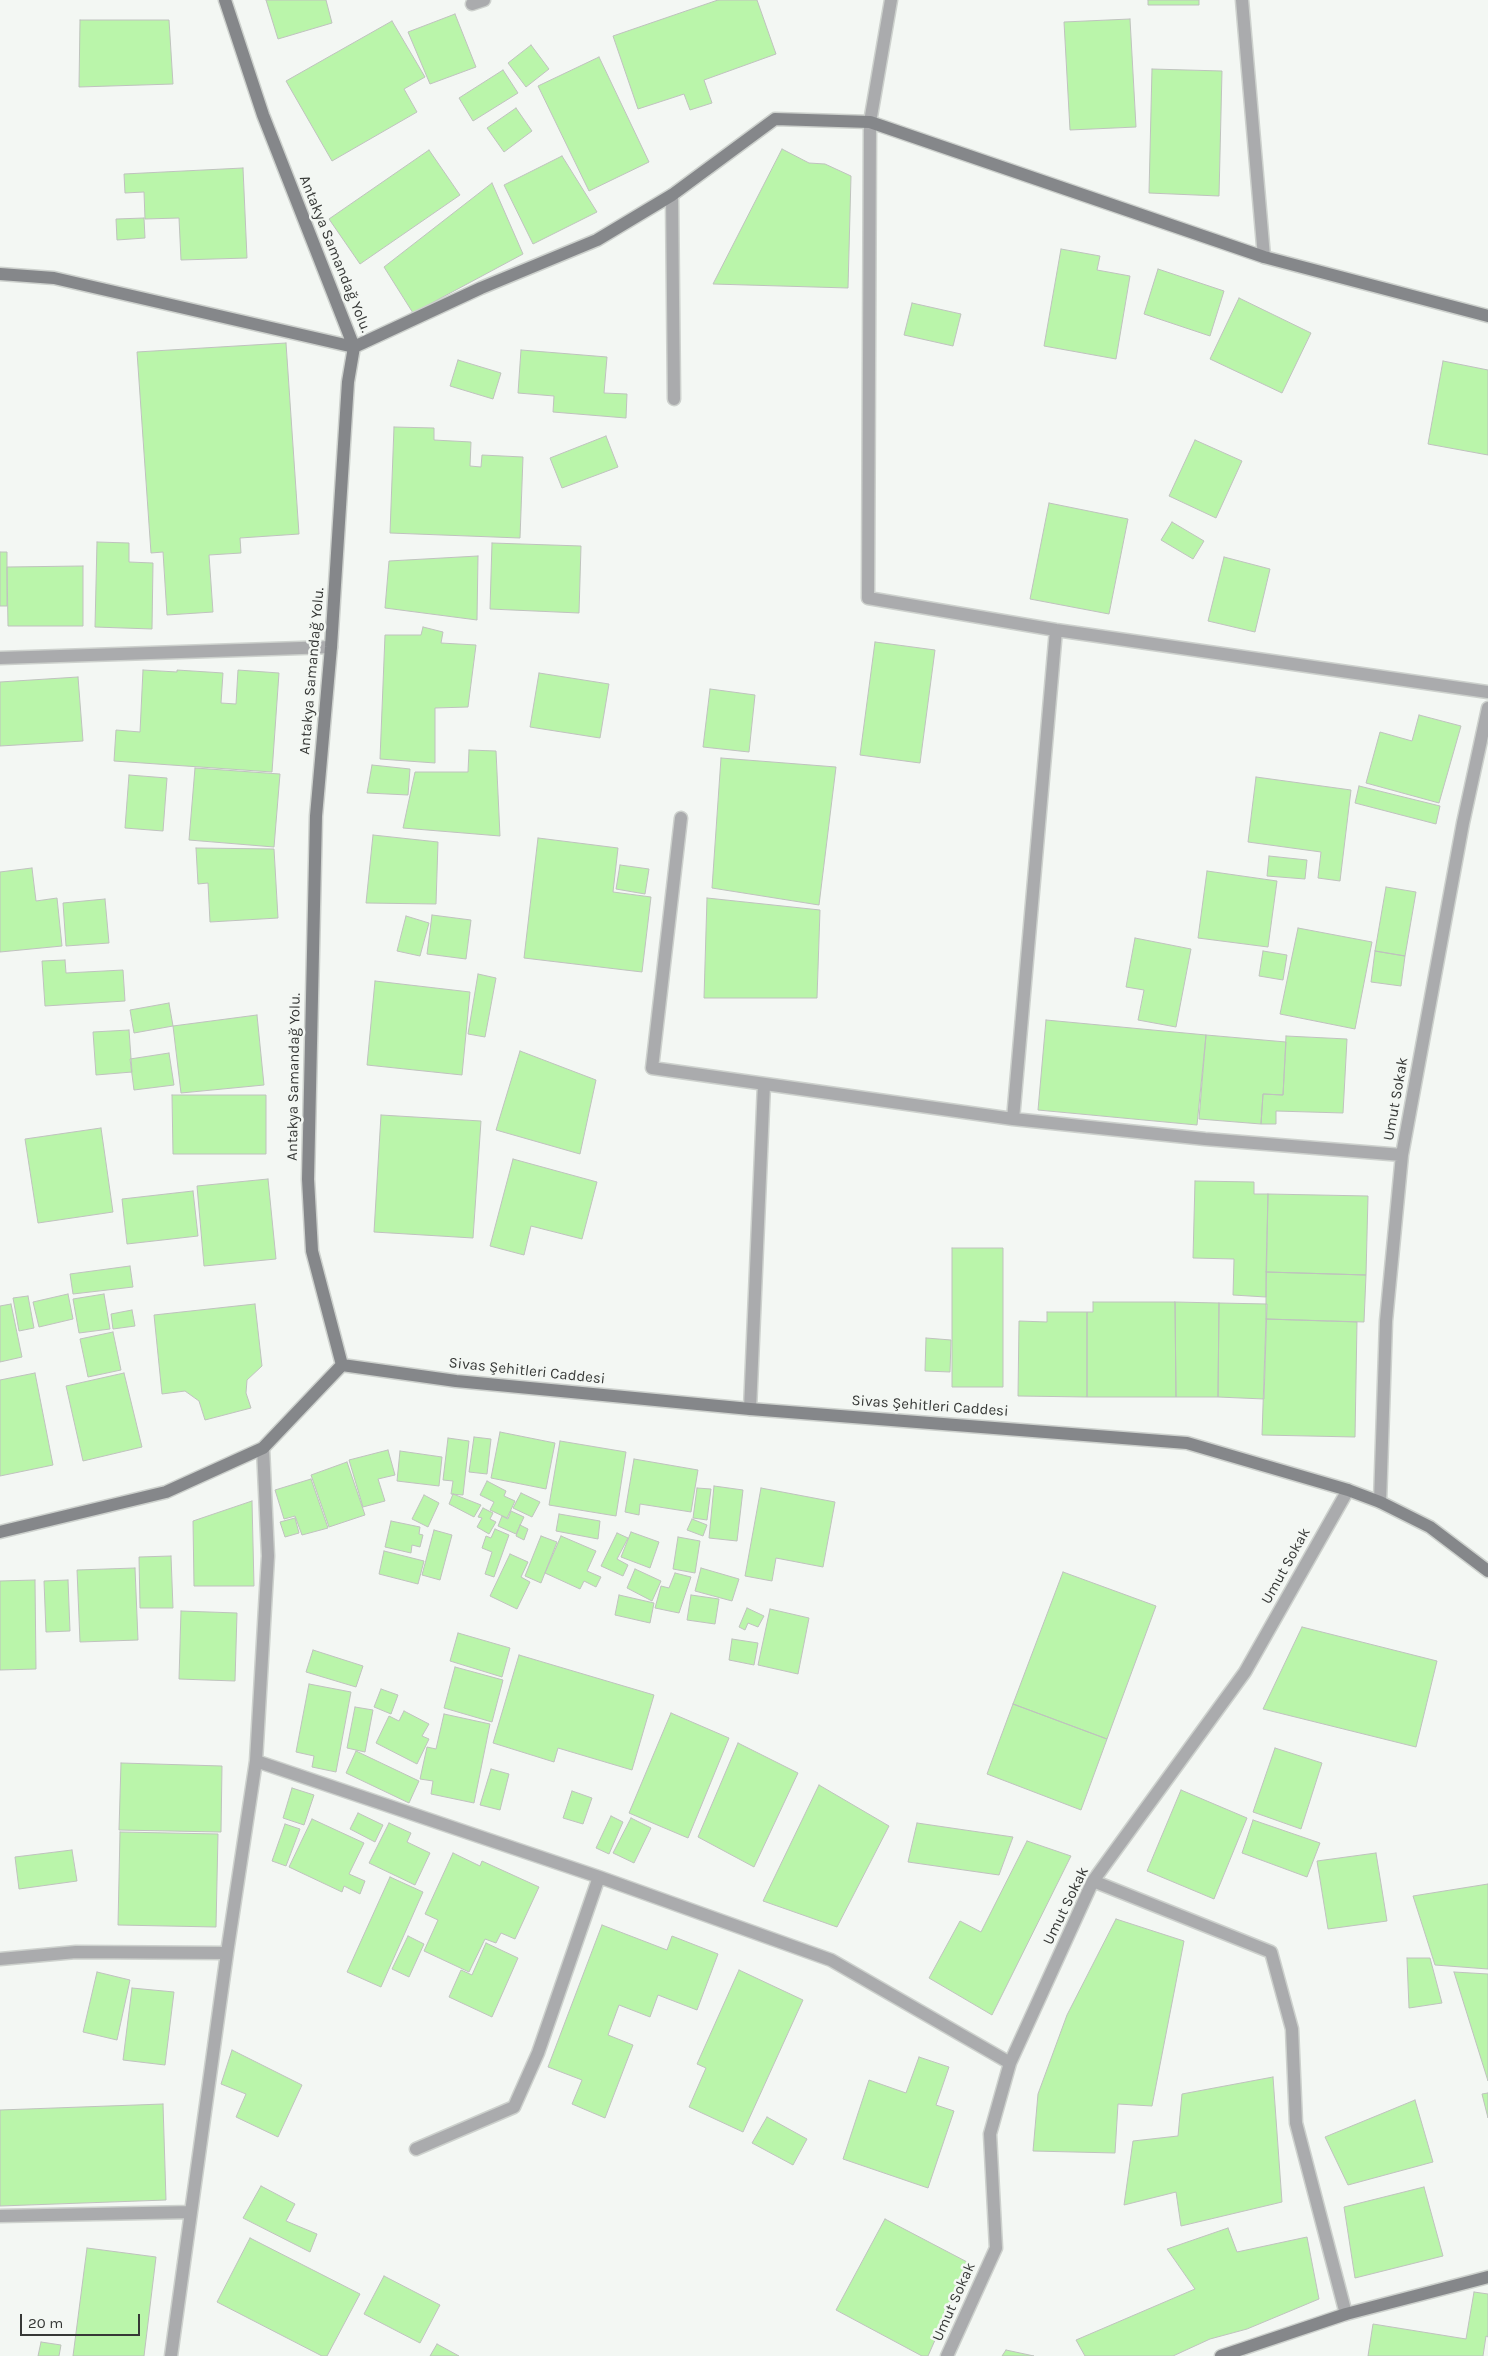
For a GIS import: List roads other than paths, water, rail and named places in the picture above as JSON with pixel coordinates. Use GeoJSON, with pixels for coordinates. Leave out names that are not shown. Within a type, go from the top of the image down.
{"type":"FeatureCollection","features":[{"type":"Feature","properties":{"kind":"street","name":"Antakya Samandağ Yolu."},"geometry":{"type":"LineString","coordinates":[[225,0],[263,115],[354,346],[348,382],[331,648],[316,816],[308,1179],[312,1251],[342,1365]]}},
{"type":"Feature","properties":{"kind":"street"},"geometry":{"type":"LineString","coordinates":[[891,0],[870,122],[868,598],[1056,630],[1488,692]]}},
{"type":"Feature","properties":{"kind":"street"},"geometry":{"type":"LineString","coordinates":[[1242,0],[1264,257]]}},
{"type":"Feature","properties":{"kind":"street"},"geometry":{"type":"LineString","coordinates":[[0,274],[54,278],[354,346],[481,288],[597,240],[672,195],[775,119],[870,122],[1264,257],[1488,316]]}},
{"type":"Feature","properties":{"kind":"street"},"geometry":{"type":"LineString","coordinates":[[672,195],[674,399]]}},
{"type":"Feature","properties":{"kind":"street"},"geometry":{"type":"LineString","coordinates":[[1013,1119],[1056,630]]}},
{"type":"Feature","properties":{"kind":"street"},"geometry":{"type":"LineString","coordinates":[[0,658],[331,648]]}},
{"type":"Feature","properties":{"kind":"street","name":"Umut Sokak"},"geometry":{"type":"LineString","coordinates":[[1380,1502],[1386,1321],[1402,1154],[1463,823],[1488,708]]}},
{"type":"Feature","properties":{"kind":"street"},"geometry":{"type":"LineString","coordinates":[[681,818],[652,1068],[1013,1119],[1205,1139],[1402,1154]]}},
{"type":"Feature","properties":{"kind":"street"},"geometry":{"type":"LineString","coordinates":[[750,1409],[764,1084]]}},
{"type":"Feature","properties":{"kind":"street"},"geometry":{"type":"LineString","coordinates":[[0,1532],[166,1492],[263,1448],[342,1365]]}},
{"type":"Feature","properties":{"kind":"street","name":"Sivas Şehitleri Caddesi"},"geometry":{"type":"LineString","coordinates":[[342,1365],[456,1381],[750,1409],[1187,1443],[1348,1490],[1380,1502],[1430,1527],[1488,1572]]}},
{"type":"Feature","properties":{"kind":"street"},"geometry":{"type":"LineString","coordinates":[[171,2356],[227,1953],[256,1761],[268,1556],[263,1448]]}},
{"type":"Feature","properties":{"kind":"street","name":"Umut Sokak"},"geometry":{"type":"LineString","coordinates":[[948,2356],[996,2248],[990,2134],[1010,2063],[1093,1881],[1245,1672],[1348,1490]]}},
{"type":"Feature","properties":{"kind":"street"},"geometry":{"type":"LineString","coordinates":[[256,1761],[599,1877],[831,1960],[1010,2063]]}},
{"type":"Feature","properties":{"kind":"street"},"geometry":{"type":"LineString","coordinates":[[416,2148],[514,2107],[538,2053],[599,1877]]}},
{"type":"Feature","properties":{"kind":"street"},"geometry":{"type":"LineString","coordinates":[[1093,1881],[1271,1952],[1292,2029],[1296,2123],[1346,2314]]}},
{"type":"Feature","properties":{"kind":"street"},"geometry":{"type":"LineString","coordinates":[[0,1959],[76,1952],[227,1953]]}},
{"type":"Feature","properties":{"kind":"street"},"geometry":{"type":"LineString","coordinates":[[0,2216],[191,2212]]}},
{"type":"Feature","properties":{"kind":"street"},"geometry":{"type":"LineString","coordinates":[[1222,2356],[1346,2314],[1488,2277]]}}]}
